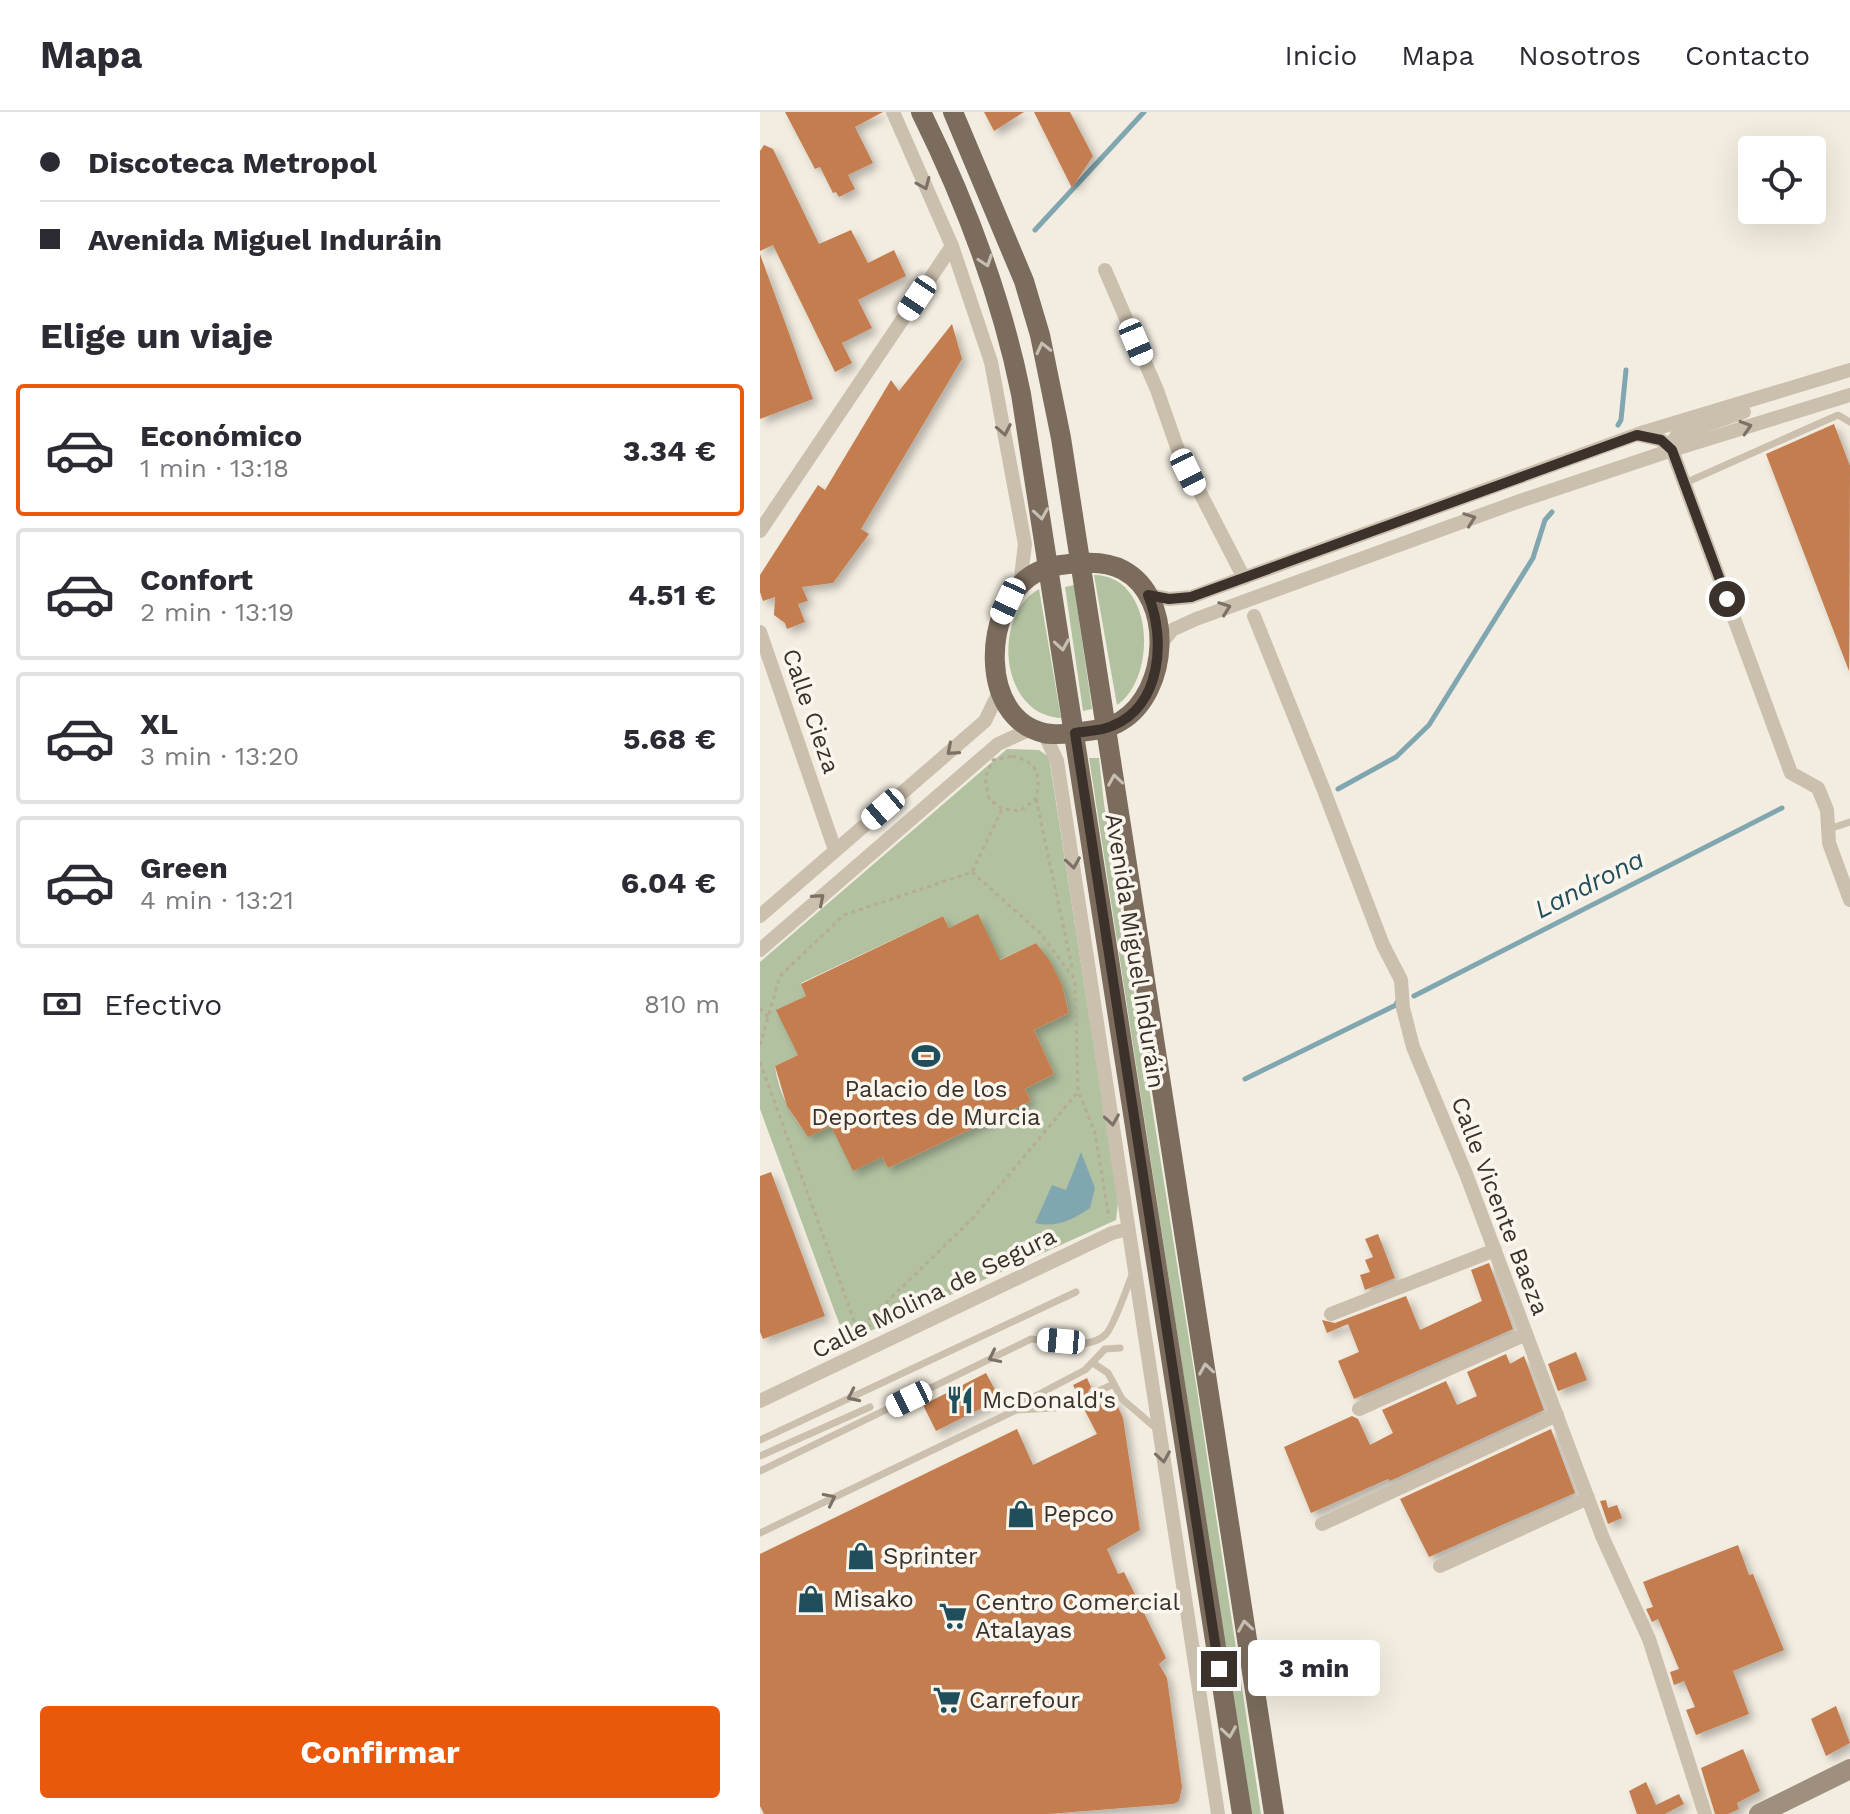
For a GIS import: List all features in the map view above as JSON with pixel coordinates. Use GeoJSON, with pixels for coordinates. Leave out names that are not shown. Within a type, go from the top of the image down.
{"type":"FeatureCollection","features":[{"type":"Feature","properties":{"kind":"main road","name":"Avenida Miguel Induráin"},"geometry":{"type":"LineString","coordinates":[[921,112],[970,218],[1007,325],[1021,394],[1242,1814]]}},
{"type":"Feature","properties":{"kind":"main road","name":"Avenida Miguel Induráin"},"geometry":{"type":"LineString","coordinates":[[953,112],[1003,228],[1036,321],[1061,438],[1274,1814]]}},
{"type":"Feature","properties":{"kind":"main road"},"geometry":{"type":"LineString","coordinates":[[1081,563],[1105,564],[1125,571],[1148,595],[1156,615],[1159,646],[1155,672],[1145,696],[1131,715],[1106,728],[1075,733],[1039,731],[1014,714],[1000,690],[995,665],[997,628],[1008,601],[1030,576],[1049,568],[1081,563]]}},
{"type":"Feature","properties":{"kind":"main road"},"geometry":{"type":"LineString","coordinates":[[1759,1814],[1780,1809],[1850,1769]]}},
{"type":"Feature","properties":{"kind":"street"},"geometry":{"type":"LineString","coordinates":[[893,112],[952,246],[991,362],[1025,544],[1020,585]]}},
{"type":"Feature","properties":{"kind":"street"},"geometry":{"type":"LineString","coordinates":[[760,531],[952,246]]}},
{"type":"Feature","properties":{"kind":"street"},"geometry":{"type":"LineString","coordinates":[[1105,270],[1157,390],[1178,450],[1244,578]]}},
{"type":"Feature","properties":{"kind":"street"},"geometry":{"type":"LineString","coordinates":[[1148,595],[1169,599],[1191,597],[1637,435],[1850,370]]}},
{"type":"Feature","properties":{"kind":"street"},"geometry":{"type":"LineString","coordinates":[[1789,388],[1747,411],[1677,435],[1672,450],[1791,773],[1818,788],[1827,810],[1829,843],[1850,900]]}},
{"type":"Feature","properties":{"kind":"street"},"geometry":{"type":"LineString","coordinates":[[1159,646],[1172,630],[1196,619],[1517,502],[1850,395]]}},
{"type":"Feature","properties":{"kind":"street"},"geometry":{"type":"LineString","coordinates":[[1637,435],[1661,440],[1672,450]]}},
{"type":"Feature","properties":{"kind":"street","name":"Calle Vicente Baeza"},"geometry":{"type":"LineString","coordinates":[[1254,616],[1383,945],[1401,980],[1403,1008],[1413,1047],[1466,1174],[1602,1536],[1649,1639],[1705,1814]]}},
{"type":"Feature","properties":{"kind":"street","name":"Calle Cieza"},"geometry":{"type":"LineString","coordinates":[[760,632],[835,850]]}},
{"type":"Feature","properties":{"kind":"street"},"geometry":{"type":"LineString","coordinates":[[760,916],[985,721],[1000,690]]}},
{"type":"Feature","properties":{"kind":"street"},"geometry":{"type":"LineString","coordinates":[[760,950],[998,744],[1039,731],[1057,761],[1218,1814]]}},
{"type":"Feature","properties":{"kind":"street"},"geometry":{"type":"LineString","coordinates":[[835,850],[846,847],[855,852],[854,869]]}},
{"type":"Feature","properties":{"kind":"street"},"geometry":{"type":"LineString","coordinates":[[835,850],[831,859],[834,869],[843,874],[854,869]]}},
{"type":"Feature","properties":{"kind":"street","name":"Calle Molina de Segura"},"geometry":{"type":"LineString","coordinates":[[760,1401],[1098,1239],[1128,1229]]}},
{"type":"Feature","properties":{"kind":"street"},"geometry":{"type":"LineString","coordinates":[[1331,1314],[1495,1250]]}},
{"type":"Feature","properties":{"kind":"street"},"geometry":{"type":"LineString","coordinates":[[1359,1409],[1526,1334]]}},
{"type":"Feature","properties":{"kind":"street"},"geometry":{"type":"LineString","coordinates":[[1322,1524],[1557,1415]]}},
{"type":"Feature","properties":{"kind":"street"},"geometry":{"type":"LineString","coordinates":[[1440,1566],[1588,1498]]}},
{"type":"Feature","properties":{"kind":"lane"},"geometry":{"type":"LineString","coordinates":[[1685,483],[1838,415],[1850,422]]}},
{"type":"Feature","properties":{"kind":"lane"},"geometry":{"type":"LineString","coordinates":[[1829,829],[1850,822]]}},
{"type":"Feature","properties":{"kind":"lane"},"geometry":{"type":"LineString","coordinates":[[760,1471],[1031,1339],[1077,1343],[1101,1337],[1110,1328],[1135,1269]]}},
{"type":"Feature","properties":{"kind":"lane"},"geometry":{"type":"LineString","coordinates":[[760,1440],[1076,1292]]}},
{"type":"Feature","properties":{"kind":"lane"},"geometry":{"type":"LineString","coordinates":[[760,1533],[1016,1410],[1024,1402],[1085,1370],[1105,1349],[1120,1348]]}},
{"type":"Feature","properties":{"kind":"lane"},"geometry":{"type":"LineString","coordinates":[[1093,1363],[1104,1368],[1122,1399],[1159,1430]]}},
{"type":"Feature","properties":{"kind":"lane"},"geometry":{"type":"LineString","coordinates":[[1094,1393],[1114,1384]]}},
{"type":"Feature","properties":{"kind":"lane"},"geometry":{"type":"LineString","coordinates":[[1016,1410],[1056,1408],[1080,1399]]}},
{"type":"Feature","properties":{"kind":"lane"},"geometry":{"type":"LineString","coordinates":[[760,1456],[870,1407]]}},
{"type":"Feature","properties":{"kind":"path"},"geometry":{"type":"LineString","coordinates":[[1036,799],[1020,811],[1002,809],[989,799],[985,778],[993,760],[1012,756],[1026,759],[1037,771],[1039,784],[1036,799],[1075,979],[1078,1091],[1095,1133],[1109,1220]]}},
{"type":"Feature","properties":{"kind":"path"},"geometry":{"type":"LineString","coordinates":[[760,1045],[780,976],[844,915],[972,872],[1002,809]]}},
{"type":"Feature","properties":{"kind":"path"},"geometry":{"type":"LineString","coordinates":[[972,872],[1039,932],[1075,979]]}},
{"type":"Feature","properties":{"kind":"path"},"geometry":{"type":"LineString","coordinates":[[760,1008],[768,1017]]}},
{"type":"Feature","properties":{"kind":"path"},"geometry":{"type":"LineString","coordinates":[[760,1062],[857,1331]]}},
{"type":"Feature","properties":{"kind":"path"},"geometry":{"type":"LineString","coordinates":[[857,1331],[973,1218],[1078,1091]]}},
{"type":"Feature","properties":{"kind":"path"},"geometry":{"type":"LineString","coordinates":[[857,1331],[1039,1250]]}},
{"type":"Feature","properties":{"kind":"green space"},"geometry":{"type":"Polygon","coordinates":[[[1094,575],[1114,579],[1129,591],[1143,630],[1144,652],[1139,673],[1130,691],[1117,705],[1094,575]]]}},
{"type":"Feature","properties":{"kind":"green space"},"geometry":{"type":"Polygon","coordinates":[[[1074,585],[1092,709],[1083,711],[1065,587],[1074,585]]]}},
{"type":"Feature","properties":{"kind":"green space"},"geometry":{"type":"Polygon","coordinates":[[[1039,589],[1061,718],[1041,713],[1025,700],[1015,683],[1009,662],[1009,641],[1014,620],[1024,602],[1039,589]]]}},
{"type":"Feature","properties":{"kind":"green space"},"geometry":{"type":"Polygon","coordinates":[[[1007,749],[1039,750],[1049,757],[1118,1202],[1116,1220],[846,1342],[760,1109],[760,962],[1007,749]],[[978,915],[949,928],[943,916],[801,983],[806,996],[777,1010],[798,1055],[775,1066],[786,1103],[808,1136],[831,1126],[882,1157],[888,1168],[1031,1101],[1025,1089],[1054,1074],[1034,1030],[1069,1013],[1067,1003],[1057,976],[1036,943],[999,960],[978,915]]]}},
{"type":"Feature","properties":{"kind":"green space"},"geometry":{"type":"Polygon","coordinates":[[[1089,758],[1099,758],[1261,1814],[1251,1814],[1089,758]]]}},
{"type":"Feature","properties":{"kind":"water"},"geometry":{"type":"Polygon","coordinates":[[[1081,1152],[1095,1188],[1090,1208],[1064,1222],[1035,1223],[1052,1185],[1066,1190],[1081,1152]]]}},
{"type":"Feature","properties":{"kind":"building"},"geometry":{"type":"Polygon","coordinates":[[[785,112],[883,112],[855,127],[873,163],[848,175],[855,189],[839,197],[836,192],[833,193],[820,167],[815,169],[785,112]]]}},
{"type":"Feature","properties":{"kind":"building"},"geometry":{"type":"Polygon","coordinates":[[[984,112],[1024,112],[994,131],[984,112]]]}},
{"type":"Feature","properties":{"kind":"building"},"geometry":{"type":"Polygon","coordinates":[[[1034,112],[1070,112],[1093,156],[1072,188],[1034,112]]]}},
{"type":"Feature","properties":{"kind":"building"},"geometry":{"type":"Polygon","coordinates":[[[764,145],[773,149],[819,244],[851,230],[868,263],[894,250],[906,276],[858,300],[872,328],[842,343],[852,363],[835,372],[773,245],[760,251],[760,151],[764,145]]]}},
{"type":"Feature","properties":{"kind":"building"},"geometry":{"type":"Polygon","coordinates":[[[760,254],[813,399],[760,419],[760,254]]]}},
{"type":"Feature","properties":{"kind":"building"},"geometry":{"type":"Polygon","coordinates":[[[952,324],[962,359],[861,529],[869,534],[833,583],[802,587],[808,601],[798,604],[805,622],[787,629],[785,623],[774,615],[775,597],[763,601],[760,575],[818,485],[825,490],[891,380],[899,391],[952,324]]]}},
{"type":"Feature","properties":{"kind":"building"},"geometry":{"type":"Polygon","coordinates":[[[1834,424],[1850,466],[1849,671],[1766,454],[1834,424]]]}},
{"type":"Feature","properties":{"kind":"building"},"geometry":{"type":"Polygon","coordinates":[[[978,914],[1000,960],[1036,943],[1050,961],[1062,985],[1069,1013],[1034,1030],[1054,1074],[1025,1089],[1031,1101],[888,1168],[882,1157],[853,1171],[831,1126],[808,1137],[787,1106],[775,1066],[798,1055],[776,1010],[806,996],[801,984],[943,916],[949,928],[978,914]]]}},
{"type":"Feature","properties":{"kind":"building"},"geometry":{"type":"Polygon","coordinates":[[[771,1172],[825,1316],[763,1339],[760,1332],[760,1176],[771,1172]]]}},
{"type":"Feature","properties":{"kind":"building"},"geometry":{"type":"Polygon","coordinates":[[[1378,1234],[1395,1278],[1365,1290],[1360,1275],[1370,1272],[1365,1260],[1373,1257],[1365,1239],[1378,1234]]]}},
{"type":"Feature","properties":{"kind":"building"},"geometry":{"type":"Polygon","coordinates":[[[1489,1263],[1513,1329],[1354,1399],[1338,1361],[1359,1352],[1348,1324],[1327,1333],[1322,1320],[1335,1323],[1406,1296],[1420,1330],[1482,1301],[1471,1270],[1489,1263]]]}},
{"type":"Feature","properties":{"kind":"building"},"geometry":{"type":"Polygon","coordinates":[[[1576,1352],[1587,1380],[1558,1391],[1548,1364],[1576,1352]]]}},
{"type":"Feature","properties":{"kind":"building"},"geometry":{"type":"Polygon","coordinates":[[[1506,1354],[1510,1364],[1524,1356],[1544,1410],[1390,1481],[1388,1479],[1311,1513],[1284,1447],[1352,1416],[1358,1419],[1370,1445],[1393,1433],[1382,1410],[1446,1381],[1457,1405],[1477,1396],[1467,1372],[1506,1354]]]}},
{"type":"Feature","properties":{"kind":"building"},"geometry":{"type":"Polygon","coordinates":[[[986,1373],[1000,1399],[936,1431],[923,1405],[986,1373]]]}},
{"type":"Feature","properties":{"kind":"building","name":"Centro Comercial Atalayas"},"geometry":{"type":"Polygon","coordinates":[[[1087,1378],[1091,1387],[1088,1392],[1090,1398],[1097,1399],[1100,1405],[1114,1398],[1123,1418],[1140,1530],[1107,1549],[1118,1574],[1124,1572],[1166,1658],[1159,1664],[1167,1678],[1182,1787],[1179,1801],[1048,1814],[764,1814],[760,1806],[760,1554],[1017,1429],[1033,1465],[1097,1434],[1082,1405],[1086,1396],[1077,1393],[1073,1385],[1087,1378]]]}},
{"type":"Feature","properties":{"kind":"building"},"geometry":{"type":"Polygon","coordinates":[[[1551,1429],[1575,1493],[1429,1557],[1400,1499],[1551,1429]]]}},
{"type":"Feature","properties":{"kind":"building"},"geometry":{"type":"Polygon","coordinates":[[[1606,1500],[1608,1508],[1617,1505],[1622,1518],[1608,1524],[1600,1501],[1606,1500]]]}},
{"type":"Feature","properties":{"kind":"building"},"geometry":{"type":"Polygon","coordinates":[[[1738,1545],[1784,1650],[1733,1671],[1749,1714],[1696,1735],[1686,1710],[1695,1707],[1684,1681],[1674,1685],[1670,1672],[1679,1669],[1658,1619],[1652,1622],[1646,1609],[1653,1607],[1643,1582],[1738,1545]]]}},
{"type":"Feature","properties":{"kind":"building"},"geometry":{"type":"Polygon","coordinates":[[[1836,1706],[1850,1743],[1826,1756],[1811,1719],[1836,1706]]]}},
{"type":"Feature","properties":{"kind":"building"},"geometry":{"type":"Polygon","coordinates":[[[1743,1749],[1760,1791],[1737,1803],[1739,1809],[1728,1814],[1715,1814],[1701,1768],[1743,1749]]]}},
{"type":"Feature","properties":{"kind":"building"},"geometry":{"type":"Polygon","coordinates":[[[1646,1782],[1656,1805],[1679,1794],[1684,1804],[1665,1814],[1637,1814],[1629,1791],[1646,1782]]]}},
{"type":"Feature","properties":{"kind":"waterway"},"geometry":{"type":"LineString","coordinates":[[1035,230],[1144,112]]}},
{"type":"Feature","properties":{"kind":"waterway","name":"Landrona"},"geometry":{"type":"LineString","coordinates":[[1618,425],[1626,370]]}},
{"type":"Feature","properties":{"kind":"waterway","name":"Landrona"},"geometry":{"type":"LineString","coordinates":[[1338,789],[1396,757],[1429,725],[1533,558],[1545,520],[1552,512]]}},
{"type":"Feature","properties":{"kind":"waterway","name":"Landrona"},"geometry":{"type":"LineString","coordinates":[[1414,996],[1782,808]]}},
{"type":"Feature","properties":{"kind":"waterway","name":"Landrona"},"geometry":{"type":"LineString","coordinates":[[1245,1079],[1397,1002]]}},
{"type":"Feature","properties":{"kind":"place","name":"Palacio de los Deportes de Murcia"},"geometry":{"type":"Point","coordinates":[926,1056]}},
{"type":"Feature","properties":{"kind":"place","name":"McDonald's"},"geometry":{"type":"Point","coordinates":[960,1400]}},
{"type":"Feature","properties":{"kind":"place","name":"Pepco"},"geometry":{"type":"Point","coordinates":[1021,1514]}},
{"type":"Feature","properties":{"kind":"place","name":"Sprinter"},"geometry":{"type":"Point","coordinates":[861,1556]}},
{"type":"Feature","properties":{"kind":"place","name":"Misako"},"geometry":{"type":"Point","coordinates":[811,1599]}},
{"type":"Feature","properties":{"kind":"place","name":"Centro Comercial Atalayas"},"geometry":{"type":"Point","coordinates":[953,1616]}},
{"type":"Feature","properties":{"kind":"place","name":"Carrefour"},"geometry":{"type":"Point","coordinates":[947,1700]}},
{"type":"Feature","properties":{"kind":"route"},"geometry":{"type":"LineString","coordinates":[[1219,1669],[1075,733],[1114,726],[1131,715],[1145,696],[1155,672],[1159,646],[1156,615],[1148,595],[1169,599],[1191,597],[1637,435],[1661,440],[1672,450],[1727,599]]}}]}
